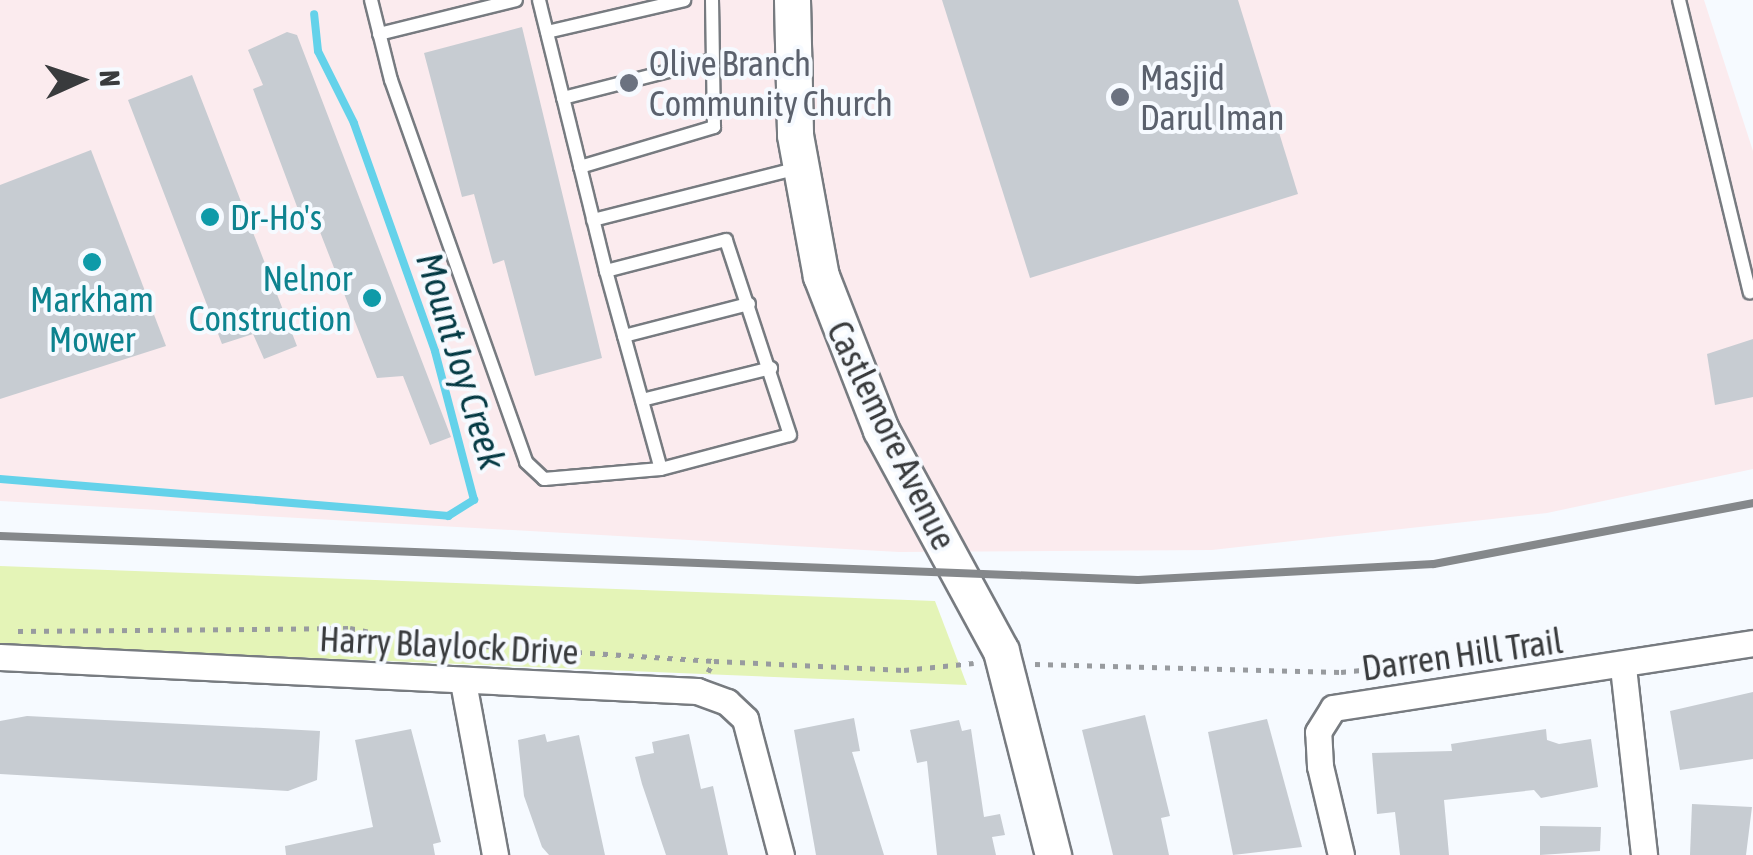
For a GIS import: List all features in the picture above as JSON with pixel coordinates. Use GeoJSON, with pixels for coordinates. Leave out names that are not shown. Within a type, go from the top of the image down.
{"type":"FeatureCollection","features":[{"type":"Feature","properties":{"kind":"street","name":"Castlemore Avenue"},"geometry":{"type":"LineString","coordinates":[[792,0],[799,168],[821,276],[858,378],[1006,664],[1053,855]]}},
{"type":"Feature","properties":{"kind":"street","name":"Darren Hill Trail"},"geometry":{"type":"LineString","coordinates":[[1341,855],[1320,766],[1318,732],[1333,708],[1623,667],[1753,643]]}},
{"type":"Feature","properties":{"kind":"street","name":"Harry Blaylock Drive"},"geometry":{"type":"LineString","coordinates":[[0,658],[697,691],[728,702],[745,719],[781,855]]}},
{"type":"Feature","properties":{"kind":"street"},"geometry":{"type":"LineString","coordinates":[[1623,667],[1644,855]]}},
{"type":"Feature","properties":{"kind":"street"},"geometry":{"type":"LineString","coordinates":[[462,682],[495,855]]}},
{"type":"Feature","properties":{"kind":"lane"},"geometry":{"type":"LineString","coordinates":[[370,0],[526,462],[544,479],[661,469],[790,435],[726,240],[606,270]]}},
{"type":"Feature","properties":{"kind":"lane"},"geometry":{"type":"LineString","coordinates":[[379,34],[516,0]]}},
{"type":"Feature","properties":{"kind":"lane"},"geometry":{"type":"LineString","coordinates":[[539,0],[606,270],[661,469]]}},
{"type":"Feature","properties":{"kind":"lane"},"geometry":{"type":"LineString","coordinates":[[547,32],[684,0]]}},
{"type":"Feature","properties":{"kind":"lane"},"geometry":{"type":"LineString","coordinates":[[580,167],[714,127],[712,0]]}},
{"type":"Feature","properties":{"kind":"lane"},"geometry":{"type":"LineString","coordinates":[[1679,0],[1750,293]]}},
{"type":"Feature","properties":{"kind":"lane"},"geometry":{"type":"LineString","coordinates":[[563,98],[712,60]]}},
{"type":"Feature","properties":{"kind":"lane"},"geometry":{"type":"LineString","coordinates":[[593,220],[799,168]]}},
{"type":"Feature","properties":{"kind":"lane"},"geometry":{"type":"LineString","coordinates":[[624,336],[750,304]]}},
{"type":"Feature","properties":{"kind":"lane"},"geometry":{"type":"LineString","coordinates":[[642,400],[771,368]]}},
{"type":"Feature","properties":{"kind":"path"},"geometry":{"type":"LineString","coordinates":[[0,632],[350,628],[422,642],[904,670],[1006,664],[1340,672],[1470,659]]}},
{"type":"Feature","properties":{"kind":"path"},"geometry":{"type":"LineString","coordinates":[[697,691],[714,661]]}},
{"type":"Feature","properties":{"kind":"shaded area"},"geometry":{"type":"Polygon","coordinates":[[[0,0],[1704,0],[1753,151],[1753,469],[1547,513],[1212,550],[899,552],[0,501],[0,0]]]}},
{"type":"Feature","properties":{"kind":"green space"},"geometry":{"type":"Polygon","coordinates":[[[0,566],[935,601],[967,685],[0,645],[0,566]]]}},
{"type":"Feature","properties":{"kind":"building","name":"Masjid Darul Iman"},"geometry":{"type":"Polygon","coordinates":[[[942,0],[1238,0],[1298,194],[1030,278],[942,0]]]}},
{"type":"Feature","properties":{"kind":"building"},"geometry":{"type":"Polygon","coordinates":[[[522,27],[602,358],[535,376],[504,260],[493,264],[474,194],[462,197],[424,53],[522,27]]]}},
{"type":"Feature","properties":{"kind":"building","name":"Nelnor Construction"},"geometry":{"type":"Polygon","coordinates":[[[287,32],[297,35],[451,437],[430,445],[403,376],[377,378],[313,214],[302,220],[253,89],[263,85],[248,50],[287,32]]]}},
{"type":"Feature","properties":{"kind":"building","name":"Dr-Ho's"},"geometry":{"type":"Polygon","coordinates":[[[192,75],[297,346],[264,359],[253,334],[222,344],[128,100],[192,75]]]}},
{"type":"Feature","properties":{"kind":"building"},"geometry":{"type":"Polygon","coordinates":[[[91,150],[166,346],[0,399],[0,185],[91,150]]]}},
{"type":"Feature","properties":{"kind":"building"},"geometry":{"type":"Polygon","coordinates":[[[1753,339],[1753,397],[1715,405],[1707,354],[1753,339]]]}},
{"type":"Feature","properties":{"kind":"building"},"geometry":{"type":"Polygon","coordinates":[[[1753,692],[1753,759],[1680,770],[1670,711],[1753,692]]]}},
{"type":"Feature","properties":{"kind":"building"},"geometry":{"type":"Polygon","coordinates":[[[1145,715],[1170,816],[1161,818],[1169,855],[1113,855],[1082,730],[1145,715]]]}},
{"type":"Feature","properties":{"kind":"building"},"geometry":{"type":"Polygon","coordinates":[[[27,716],[320,731],[317,780],[288,791],[0,774],[0,721],[27,716]]]}},
{"type":"Feature","properties":{"kind":"building"},"geometry":{"type":"Polygon","coordinates":[[[854,718],[860,751],[852,752],[884,855],[816,855],[794,730],[854,718]]]}},
{"type":"Feature","properties":{"kind":"building"},"geometry":{"type":"Polygon","coordinates":[[[1267,719],[1302,847],[1233,855],[1208,732],[1267,719]]]}},
{"type":"Feature","properties":{"kind":"building"},"geometry":{"type":"Polygon","coordinates":[[[959,720],[962,731],[971,729],[984,817],[1000,814],[1005,835],[992,837],[996,855],[937,855],[927,761],[917,763],[910,730],[959,720]]]}},
{"type":"Feature","properties":{"kind":"building"},"geometry":{"type":"Polygon","coordinates":[[[411,729],[441,842],[433,844],[435,855],[286,855],[285,846],[373,827],[355,740],[411,729]]]}},
{"type":"Feature","properties":{"kind":"building"},"geometry":{"type":"Polygon","coordinates":[[[1546,729],[1547,740],[1559,744],[1591,739],[1598,787],[1541,798],[1534,790],[1444,800],[1449,855],[1400,855],[1395,812],[1377,814],[1372,753],[1452,751],[1451,744],[1546,729]]]}},
{"type":"Feature","properties":{"kind":"building"},"geometry":{"type":"Polygon","coordinates":[[[545,734],[547,742],[579,735],[605,855],[549,855],[542,847],[524,796],[518,740],[545,734]]]}},
{"type":"Feature","properties":{"kind":"building"},"geometry":{"type":"Polygon","coordinates":[[[689,734],[701,789],[713,786],[728,855],[666,855],[642,784],[635,757],[654,753],[652,742],[689,734]]]}},
{"type":"Feature","properties":{"kind":"building"},"geometry":{"type":"Polygon","coordinates":[[[1692,804],[1752,807],[1746,855],[1690,855],[1692,804]]]}},
{"type":"Feature","properties":{"kind":"building"},"geometry":{"type":"Polygon","coordinates":[[[1540,826],[1601,827],[1600,851],[1540,855],[1540,826]]]}},
{"type":"Feature","properties":{"kind":"waterway","name":"Mount Joy Creek"},"geometry":{"type":"LineString","coordinates":[[0,479],[448,516],[474,500],[435,351],[354,123],[318,51],[314,14]]}},
{"type":"Feature","properties":{"kind":"railway"},"geometry":{"type":"LineString","coordinates":[[0,536],[1138,580],[1434,564],[1753,503]]}},
{"type":"Feature","properties":{"kind":"place","name":"Olive Branch Community Church"},"geometry":{"type":"Point","coordinates":[629,83]}},
{"type":"Feature","properties":{"kind":"place","name":"Masjid Darul Iman"},"geometry":{"type":"Point","coordinates":[1120,97]}},
{"type":"Feature","properties":{"kind":"place","name":"Dr-Ho's"},"geometry":{"type":"Point","coordinates":[210,217]}},
{"type":"Feature","properties":{"kind":"place","name":"Markham Mower"},"geometry":{"type":"Point","coordinates":[92,262]}},
{"type":"Feature","properties":{"kind":"place","name":"Nelnor Construction"},"geometry":{"type":"Point","coordinates":[372,298]}}]}
